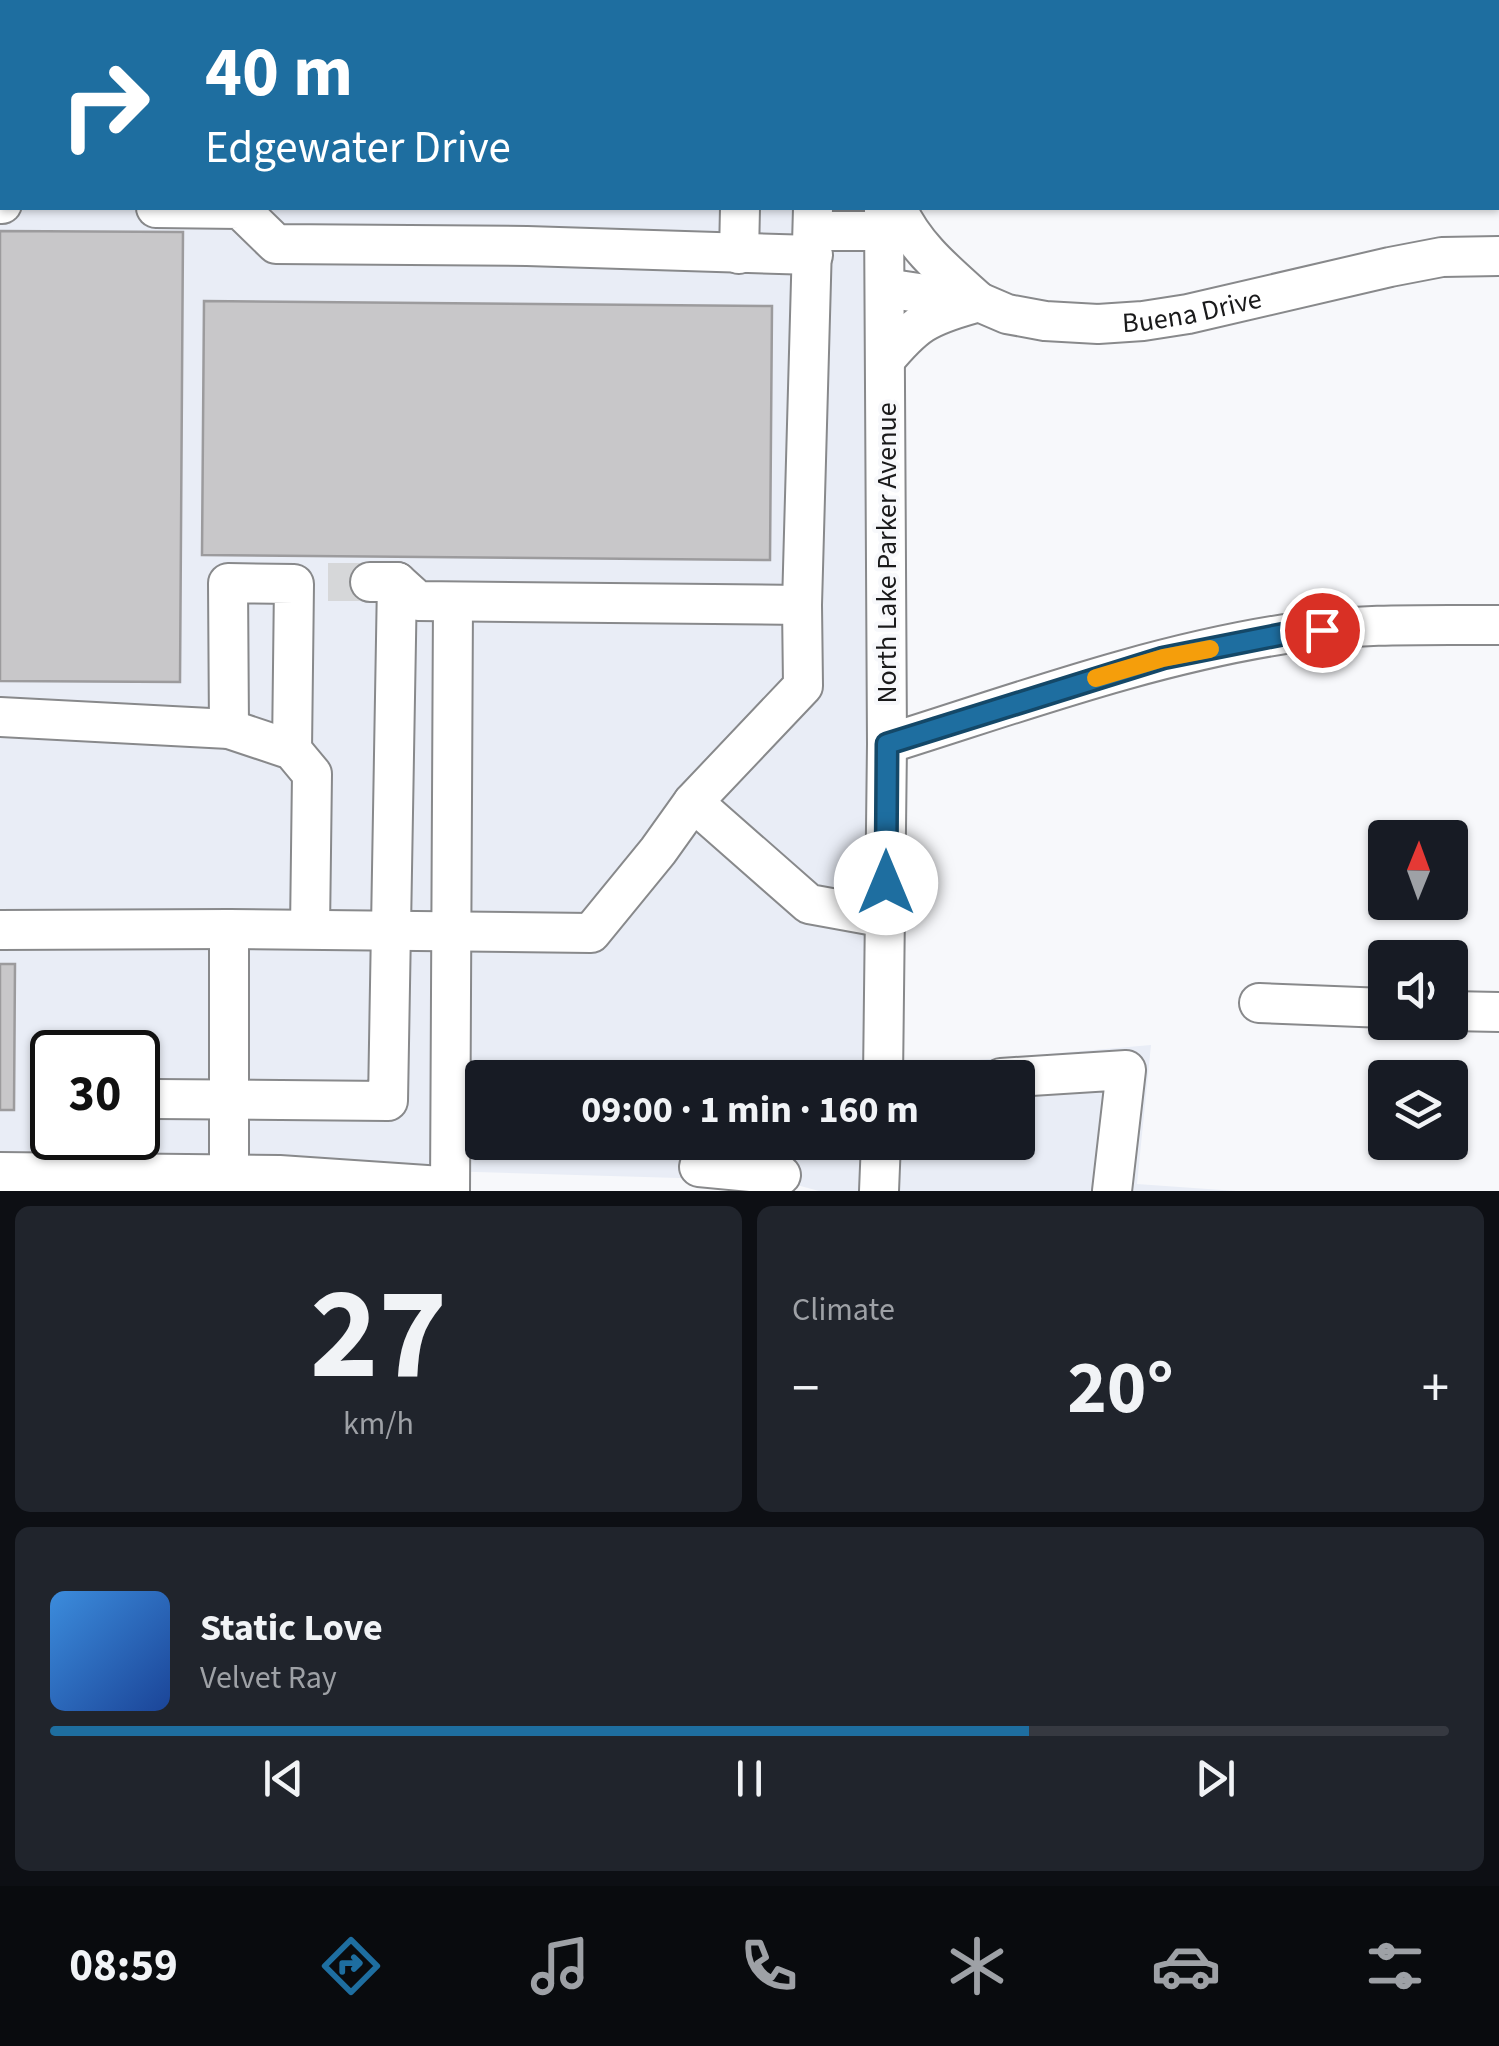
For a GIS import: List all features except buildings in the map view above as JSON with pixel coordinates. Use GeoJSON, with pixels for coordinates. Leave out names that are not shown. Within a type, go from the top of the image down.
{"type":"FeatureCollection","features":[{"type":"Feature","properties":{"kind":"main road"},"geometry":{"type":"LineString","coordinates":[[0,1177],[299,1181],[442,1191]]}},
{"type":"Feature","properties":{"kind":"main road"},"geometry":{"type":"LineString","coordinates":[[12,1191],[59,1178]]}},
{"type":"Feature","properties":{"kind":"street"},"geometry":{"type":"LineString","coordinates":[[241,210],[276,244],[528,246],[738,254],[813,231],[888,215],[906,226],[924,252],[979,302],[926,319],[908,332],[885,360]]}},
{"type":"Feature","properties":{"kind":"street"},"geometry":{"type":"LineString","coordinates":[[738,254],[740,210]]}},
{"type":"Feature","properties":{"kind":"street","name":"North Lake Parker Avenue"},"geometry":{"type":"LineString","coordinates":[[883,1060],[888,215]]}},
{"type":"Feature","properties":{"kind":"street"},"geometry":{"type":"LineString","coordinates":[[0,930],[591,933],[693,802],[803,686],[813,231]]}},
{"type":"Feature","properties":{"kind":"street","name":"Buena Drive"},"geometry":{"type":"LineString","coordinates":[[885,288],[979,302],[1007,314],[1045,321],[1098,324],[1188,314],[1442,257],[1499,256]]}},
{"type":"Feature","properties":{"kind":"street"},"geometry":{"type":"LineString","coordinates":[[160,1099],[388,1102],[391,932],[384,582],[418,601],[802,604]]}},
{"type":"Feature","properties":{"kind":"street"},"geometry":{"type":"LineString","coordinates":[[229,729],[228,583],[311,583],[292,750]]}},
{"type":"Feature","properties":{"kind":"street"},"geometry":{"type":"LineString","coordinates":[[450,1191],[453,602]]}},
{"type":"Feature","properties":{"kind":"street"},"geometry":{"type":"LineString","coordinates":[[887,744],[1163,658],[1360,625],[1499,625]]}},
{"type":"Feature","properties":{"kind":"street"},"geometry":{"type":"LineString","coordinates":[[0,718],[229,729],[292,750],[312,774],[310,930]]}},
{"type":"Feature","properties":{"kind":"street"},"geometry":{"type":"LineString","coordinates":[[693,802],[809,904],[886,918]]}},
{"type":"Feature","properties":{"kind":"street"},"geometry":{"type":"LineString","coordinates":[[229,929],[229,1179]]}},
{"type":"Feature","properties":{"kind":"street"},"geometry":{"type":"LineString","coordinates":[[1259,1003],[1368,1007]]}},
{"type":"Feature","properties":{"kind":"street"},"geometry":{"type":"LineString","coordinates":[[1468,1011],[1499,1012]]}},
{"type":"Feature","properties":{"kind":"street"},"geometry":{"type":"LineString","coordinates":[[1035,1076],[1126,1070],[1112,1191]]}},
{"type":"Feature","properties":{"kind":"street"},"geometry":{"type":"LineString","coordinates":[[879,1191],[880,1160]]}},
{"type":"Feature","properties":{"kind":"street"},"geometry":{"type":"LineString","coordinates":[[699,1167],[782,1170]]}},
{"type":"Feature","properties":{"kind":"shaded area"},"geometry":{"type":"Polygon","coordinates":[[[0,210],[871,210],[869,1060],[465,1060],[465,1160],[867,1160],[866,1191],[819,1191],[782,1181],[68,1160],[160,1160],[160,1030],[30,1030],[30,1159],[0,1158],[0,210]]]}},
{"type":"Feature","properties":{"kind":"shaded area"},"geometry":{"type":"Polygon","coordinates":[[[1151,1045],[1137,1184],[1236,1191],[893,1191],[894,1160],[1035,1160],[1035,1060],[978,1060],[1151,1045]]]}},
{"type":"Feature","properties":{"kind":"tunnel"},"geometry":{"type":"LineString","coordinates":[[328,582],[370,582]]}},
{"type":"Feature","properties":{"kind":"slow traffic"},"geometry":{"type":"LineString","coordinates":[[1096,678],[1210,649]]}},
{"type":"Feature","properties":{"kind":"route"},"geometry":{"type":"LineString","coordinates":[[886,883],[887,744],[1163,658],[1322,630]]}}]}
